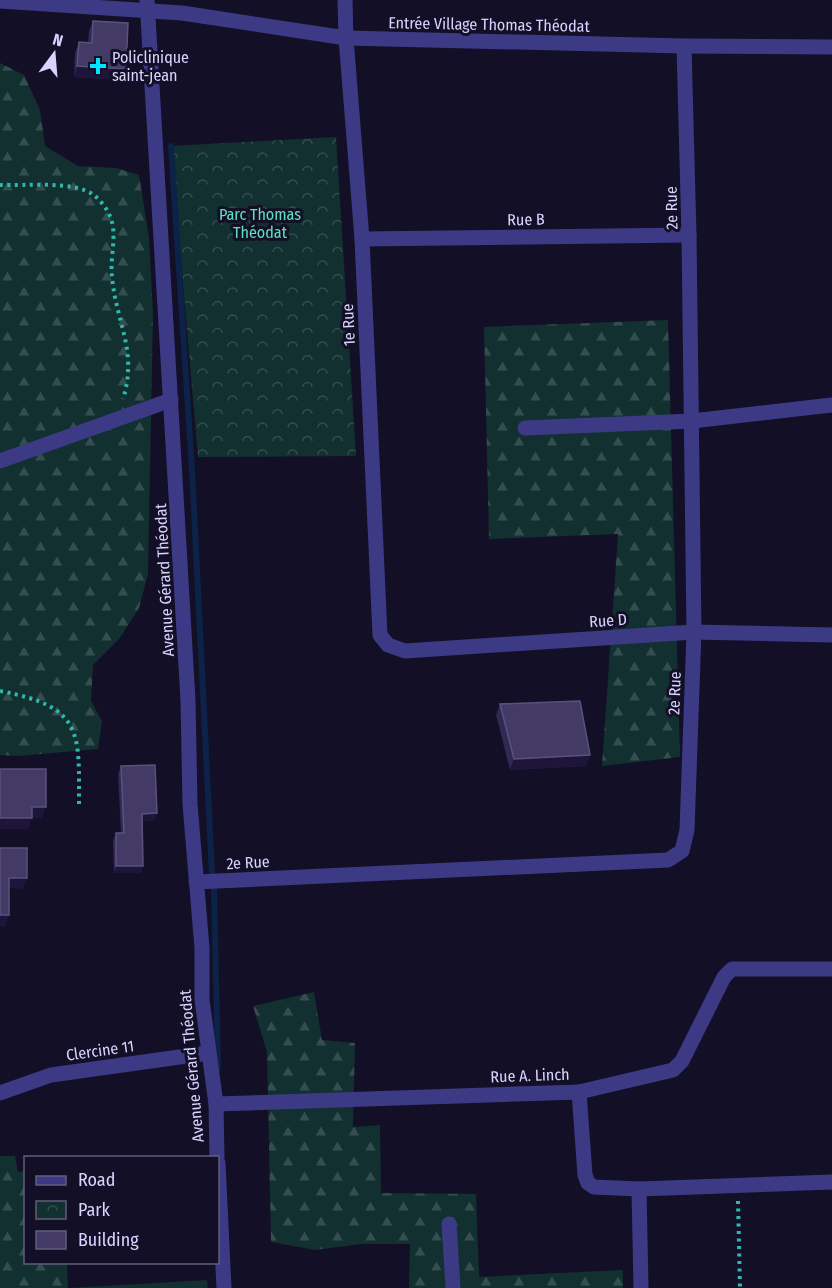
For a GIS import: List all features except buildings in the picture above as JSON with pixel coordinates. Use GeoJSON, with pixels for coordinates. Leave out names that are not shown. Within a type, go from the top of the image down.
{"type":"FeatureCollection","features":[{"type":"Feature","properties":{"kind":"street","name":"1e Rue"},"geometry":{"type":"LineString","coordinates":[[345,0],[362,239],[380,635],[388,645]]}},
{"type":"Feature","properties":{"kind":"street","name":"Entrée Village Thomas Théodat"},"geometry":{"type":"LineString","coordinates":[[0,1],[147,5],[182,13],[346,38],[832,47]]}},
{"type":"Feature","properties":{"kind":"street","name":"Avenue Gérard Théodat"},"geometry":{"type":"LineString","coordinates":[[147,5],[188,700],[190,804],[202,948],[202,1000],[208,1053],[220,1104],[217,1156]]}},
{"type":"Feature","properties":{"kind":"street","name":"2e Rue"},"geometry":{"type":"LineString","coordinates":[[196,882],[668,860],[682,850],[687,830],[694,632],[684,46]]}},
{"type":"Feature","properties":{"kind":"street","name":"Rue B"},"geometry":{"type":"LineString","coordinates":[[362,239],[689,236]]}},
{"type":"Feature","properties":{"kind":"street"},"geometry":{"type":"LineString","coordinates":[[0,461],[171,400]]}},
{"type":"Feature","properties":{"kind":"street"},"geometry":{"type":"LineString","coordinates":[[525,428],[692,421],[832,405]]}},
{"type":"Feature","properties":{"kind":"street","name":"Rue D"},"geometry":{"type":"LineString","coordinates":[[388,645],[405,651],[694,632],[832,635]]}},
{"type":"Feature","properties":{"kind":"street"},"geometry":{"type":"LineString","coordinates":[[579,1092],[673,1070],[682,1061],[724,977],[732,969],[832,969]]}},
{"type":"Feature","properties":{"kind":"street","name":"Clercine 11"},"geometry":{"type":"LineString","coordinates":[[0,1093],[51,1075],[208,1053]]}},
{"type":"Feature","properties":{"kind":"street","name":"Rue A. Linch"},"geometry":{"type":"LineString","coordinates":[[220,1104],[579,1092],[585,1175],[588,1183],[594,1187],[639,1189],[832,1182]]}},
{"type":"Feature","properties":{"kind":"street","name":"Avenue Gérard Théodat"},"geometry":{"type":"LineString","coordinates":[[219,1184],[224,1288]]}},
{"type":"Feature","properties":{"kind":"street"},"geometry":{"type":"LineString","coordinates":[[639,1189],[641,1288]]}},
{"type":"Feature","properties":{"kind":"street"},"geometry":{"type":"LineString","coordinates":[[449,1224],[453,1288]]}},
{"type":"Feature","properties":{"kind":"path"},"geometry":{"type":"LineString","coordinates":[[0,185],[73,187],[93,194],[107,208],[112,226],[112,284],[126,335],[129,362],[128,385],[121,404],[110,422]]}},
{"type":"Feature","properties":{"kind":"path"},"geometry":{"type":"LineString","coordinates":[[0,691],[33,698],[60,711],[75,731],[79,759],[79,808]]}},
{"type":"Feature","properties":{"kind":"path"},"geometry":{"type":"LineString","coordinates":[[737,1185],[740,1288]]}},
{"type":"Feature","properties":{"kind":"green space"},"geometry":{"type":"Polygon","coordinates":[[[0,63],[24,75],[40,110],[45,146],[78,166],[116,168],[139,175],[149,237],[153,313],[148,574],[139,608],[119,639],[93,665],[91,701],[102,721],[98,749],[18,756],[0,755],[0,63]]]}},
{"type":"Feature","properties":{"kind":"green space","name":"Parc Thomas Théodat"},"geometry":{"type":"Polygon","coordinates":[[[336,137],[356,456],[198,457],[171,146],[336,137]]]}},
{"type":"Feature","properties":{"kind":"green space"},"geometry":{"type":"Polygon","coordinates":[[[668,320],[680,757],[602,766],[618,534],[489,539],[484,327],[668,320]]]}},
{"type":"Feature","properties":{"kind":"green space"},"geometry":{"type":"Polygon","coordinates":[[[314,992],[322,1040],[355,1043],[353,1127],[380,1125],[381,1193],[476,1194],[479,1277],[623,1270],[623,1288],[409,1288],[410,1244],[361,1244],[315,1250],[271,1242],[267,1052],[253,1006],[314,992]]]}},
{"type":"Feature","properties":{"kind":"green space"},"geometry":{"type":"Polygon","coordinates":[[[0,1156],[15,1156],[18,1172],[24,1171],[24,1264],[67,1264],[68,1288],[0,1288],[0,1156]]]}},
{"type":"Feature","properties":{"kind":"green space"},"geometry":{"type":"Polygon","coordinates":[[[207,1280],[208,1288],[68,1288],[207,1280]]]}},
{"type":"Feature","properties":{"kind":"waterway"},"geometry":{"type":"LineString","coordinates":[[171,146],[192,470],[212,874]]}},
{"type":"Feature","properties":{"kind":"waterway"},"geometry":{"type":"LineString","coordinates":[[214,890],[218,1069]]}},
{"type":"Feature","properties":{"kind":"place","name":"Policlinique saint-jean"},"geometry":{"type":"Point","coordinates":[98,66]}}]}
